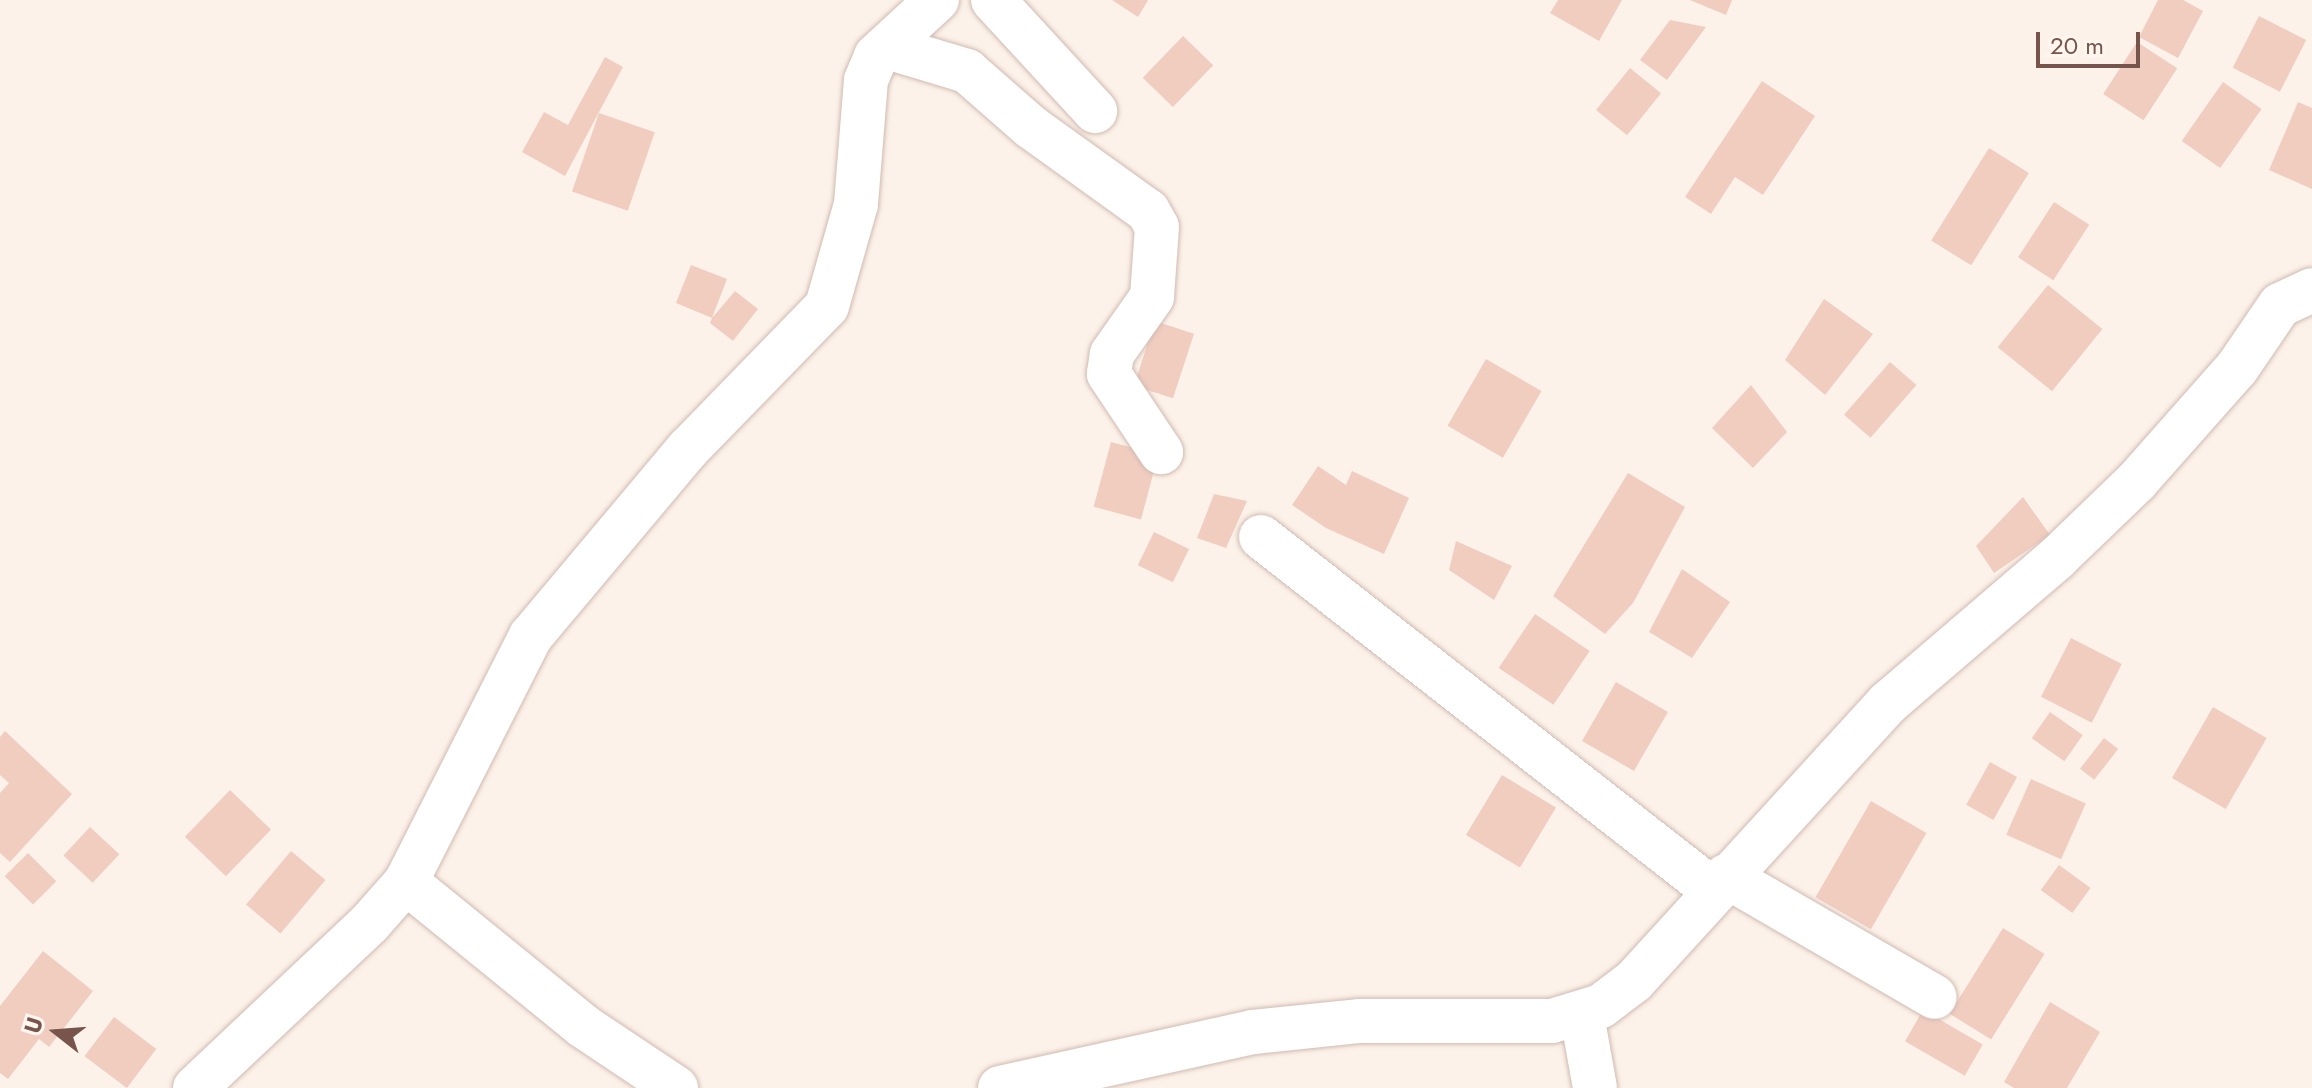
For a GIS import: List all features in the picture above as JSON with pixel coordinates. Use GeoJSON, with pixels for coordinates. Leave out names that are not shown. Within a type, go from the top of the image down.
{"type":"FeatureCollection","features":[{"type":"Feature","properties":{"kind":"street"},"geometry":{"type":"LineString","coordinates":[[195,1088],[369,924],[406,882],[531,636],[688,449],[827,306],[856,204],[866,80],[876,56],[937,0]]}},
{"type":"Feature","properties":{"kind":"street"},"geometry":{"type":"LineString","coordinates":[[993,0],[1095,111]]}},
{"type":"Feature","properties":{"kind":"street"},"geometry":{"type":"LineString","coordinates":[[887,47],[967,71],[1031,127],[1148,211],[1157,227],[1152,297],[1112,354],[1109,374],[1161,452]]}},
{"type":"Feature","properties":{"kind":"street"},"geometry":{"type":"LineString","coordinates":[[1000,1088],[1253,1032],[1360,1021],[1482,1023],[1582,1015],[1634,981],[1719,883],[1888,703],[2057,558],[2136,482],[2237,368],[2280,305],[2312,290]]}},
{"type":"Feature","properties":{"kind":"street"},"geometry":{"type":"LineString","coordinates":[[1261,537],[1719,883],[1935,997]]}},
{"type":"Feature","properties":{"kind":"street"},"geometry":{"type":"LineString","coordinates":[[406,882],[583,1026],[676,1088]]}},
{"type":"Feature","properties":{"kind":"street"},"geometry":{"type":"LineString","coordinates":[[1582,1015],[1595,1088]]}},
{"type":"Feature","properties":{"kind":"building"},"geometry":{"type":"Polygon","coordinates":[[[1112,0],[1148,0],[1138,17],[1112,0]]]}},
{"type":"Feature","properties":{"kind":"building"},"geometry":{"type":"Polygon","coordinates":[[[1558,0],[1622,0],[1599,41],[1550,13],[1558,0]]]}},
{"type":"Feature","properties":{"kind":"building"},"geometry":{"type":"Polygon","coordinates":[[[1690,0],[1732,0],[1726,15],[1690,0]]]}},
{"type":"Feature","properties":{"kind":"building"},"geometry":{"type":"Polygon","coordinates":[[[2158,0],[2183,0],[2203,11],[2178,58],[2139,37],[2158,0]]]}},
{"type":"Feature","properties":{"kind":"building"},"geometry":{"type":"Polygon","coordinates":[[[2259,16],[2306,40],[2280,92],[2233,68],[2259,16]]]}},
{"type":"Feature","properties":{"kind":"building"},"geometry":{"type":"Polygon","coordinates":[[[1670,20],[1706,27],[1667,80],[1640,60],[1670,20]]]}},
{"type":"Feature","properties":{"kind":"building"},"geometry":{"type":"Polygon","coordinates":[[[1183,36],[1213,65],[1173,107],[1143,78],[1183,36]]]}},
{"type":"Feature","properties":{"kind":"building"},"geometry":{"type":"Polygon","coordinates":[[[2137,42],[2177,68],[2143,120],[2103,94],[2137,42]]]}},
{"type":"Feature","properties":{"kind":"building"},"geometry":{"type":"Polygon","coordinates":[[[605,57],[623,67],[565,176],[522,152],[544,112],[568,125],[605,57]]]}},
{"type":"Feature","properties":{"kind":"building"},"geometry":{"type":"Polygon","coordinates":[[[1630,68],[1661,93],[1627,135],[1596,110],[1630,68]]]}},
{"type":"Feature","properties":{"kind":"building"},"geometry":{"type":"Polygon","coordinates":[[[1762,81],[1815,116],[1763,195],[1735,177],[1711,214],[1685,197],[1762,81]]]}},
{"type":"Feature","properties":{"kind":"building"},"geometry":{"type":"Polygon","coordinates":[[[2223,82],[2262,109],[2220,168],[2182,141],[2223,82]]]}},
{"type":"Feature","properties":{"kind":"building"},"geometry":{"type":"Polygon","coordinates":[[[2298,102],[2312,108],[2312,189],[2269,170],[2298,102]]]}},
{"type":"Feature","properties":{"kind":"building"},"geometry":{"type":"Polygon","coordinates":[[[599,113],[655,132],[628,211],[572,191],[599,113]]]}},
{"type":"Feature","properties":{"kind":"building"},"geometry":{"type":"Polygon","coordinates":[[[1989,148],[2029,173],[1971,265],[1931,240],[1989,148]]]}},
{"type":"Feature","properties":{"kind":"building"},"geometry":{"type":"Polygon","coordinates":[[[2054,202],[2089,225],[2053,280],[2018,257],[2054,202]]]}},
{"type":"Feature","properties":{"kind":"building"},"geometry":{"type":"Polygon","coordinates":[[[691,265],[727,279],[712,318],[676,303],[691,265]]]}},
{"type":"Feature","properties":{"kind":"building"},"geometry":{"type":"Polygon","coordinates":[[[2048,285],[2102,329],[2052,391],[1998,347],[2048,285]]]}},
{"type":"Feature","properties":{"kind":"building"},"geometry":{"type":"Polygon","coordinates":[[[735,291],[758,309],[733,341],[710,323],[735,291]]]}},
{"type":"Feature","properties":{"kind":"building"},"geometry":{"type":"Polygon","coordinates":[[[1824,299],[1873,334],[1825,395],[1785,360],[1824,299]]]}},
{"type":"Feature","properties":{"kind":"building"},"geometry":{"type":"Polygon","coordinates":[[[1155,321],[1194,334],[1173,398],[1134,386],[1155,321]]]}},
{"type":"Feature","properties":{"kind":"building"},"geometry":{"type":"Polygon","coordinates":[[[1486,359],[1541,391],[1503,458],[1448,426],[1486,359]]]}},
{"type":"Feature","properties":{"kind":"building"},"geometry":{"type":"Polygon","coordinates":[[[1890,362],[1916,385],[1870,438],[1844,415],[1890,362]]]}},
{"type":"Feature","properties":{"kind":"building"},"geometry":{"type":"Polygon","coordinates":[[[1751,385],[1787,432],[1753,468],[1712,428],[1751,385]]]}},
{"type":"Feature","properties":{"kind":"building"},"geometry":{"type":"Polygon","coordinates":[[[1111,442],[1158,455],[1141,519],[1094,507],[1111,442]]]}},
{"type":"Feature","properties":{"kind":"building"},"geometry":{"type":"Polygon","coordinates":[[[1318,466],[1346,485],[1352,471],[1409,498],[1384,554],[1326,528],[1292,505],[1318,466]]]}},
{"type":"Feature","properties":{"kind":"building"},"geometry":{"type":"Polygon","coordinates":[[[1628,473],[1685,507],[1633,603],[1605,634],[1553,596],[1628,473]]]}},
{"type":"Feature","properties":{"kind":"building"},"geometry":{"type":"Polygon","coordinates":[[[1214,494],[1247,501],[1226,548],[1197,538],[1214,494]]]}},
{"type":"Feature","properties":{"kind":"building"},"geometry":{"type":"Polygon","coordinates":[[[2023,497],[2050,535],[1994,573],[1976,546],[2023,497]]]}},
{"type":"Feature","properties":{"kind":"building"},"geometry":{"type":"Polygon","coordinates":[[[1154,532],[1189,549],[1173,582],[1138,565],[1154,532]]]}},
{"type":"Feature","properties":{"kind":"building"},"geometry":{"type":"Polygon","coordinates":[[[1456,541],[1512,566],[1494,600],[1449,570],[1456,541]]]}},
{"type":"Feature","properties":{"kind":"building"},"geometry":{"type":"Polygon","coordinates":[[[1682,569],[1730,602],[1692,658],[1649,632],[1682,569]]]}},
{"type":"Feature","properties":{"kind":"building"},"geometry":{"type":"Polygon","coordinates":[[[1535,614],[1590,651],[1553,705],[1499,668],[1535,614]]]}},
{"type":"Feature","properties":{"kind":"building"},"geometry":{"type":"Polygon","coordinates":[[[2071,638],[2122,664],[2092,723],[2041,697],[2071,638]]]}},
{"type":"Feature","properties":{"kind":"building"},"geometry":{"type":"Polygon","coordinates":[[[1616,682],[1668,712],[1634,771],[1582,741],[1616,682]]]}},
{"type":"Feature","properties":{"kind":"building"},"geometry":{"type":"Polygon","coordinates":[[[2213,707],[2267,738],[2226,809],[2172,778],[2213,707]]]}},
{"type":"Feature","properties":{"kind":"building"},"geometry":{"type":"Polygon","coordinates":[[[2050,712],[2083,735],[2064,761],[2032,738],[2050,712]]]}},
{"type":"Feature","properties":{"kind":"building"},"geometry":{"type":"Polygon","coordinates":[[[5,731],[72,794],[10,862],[0,853],[0,793],[9,783],[0,775],[0,737],[5,731]]]}},
{"type":"Feature","properties":{"kind":"building"},"geometry":{"type":"Polygon","coordinates":[[[2104,738],[2118,749],[2094,780],[2080,769],[2104,738]]]}},
{"type":"Feature","properties":{"kind":"building"},"geometry":{"type":"Polygon","coordinates":[[[1990,762],[2017,777],[1993,820],[1966,805],[1990,762]]]}},
{"type":"Feature","properties":{"kind":"building"},"geometry":{"type":"Polygon","coordinates":[[[1502,775],[1556,807],[1520,867],[1466,835],[1502,775]]]}},
{"type":"Feature","properties":{"kind":"building"},"geometry":{"type":"Polygon","coordinates":[[[2031,779],[2086,803],[2061,859],[2006,835],[2031,779]]]}},
{"type":"Feature","properties":{"kind":"building"},"geometry":{"type":"Polygon","coordinates":[[[230,790],[271,830],[226,876],[185,837],[230,790]]]}},
{"type":"Feature","properties":{"kind":"building"},"geometry":{"type":"Polygon","coordinates":[[[1871,801],[1926,833],[1871,929],[1816,897],[1871,801]]]}},
{"type":"Feature","properties":{"kind":"building"},"geometry":{"type":"Polygon","coordinates":[[[90,827],[119,854],[93,883],[63,856],[90,827]]]}},
{"type":"Feature","properties":{"kind":"building"},"geometry":{"type":"Polygon","coordinates":[[[291,851],[325,880],[280,934],[246,905],[291,851]]]}},
{"type":"Feature","properties":{"kind":"building"},"geometry":{"type":"Polygon","coordinates":[[[28,853],[56,881],[33,905],[5,876],[28,853]]]}},
{"type":"Feature","properties":{"kind":"building"},"geometry":{"type":"Polygon","coordinates":[[[2059,865],[2091,888],[2072,913],[2041,890],[2059,865]]]}},
{"type":"Feature","properties":{"kind":"building"},"geometry":{"type":"Polygon","coordinates":[[[2003,928],[2045,954],[1991,1040],[1949,1014],[2003,928]]]}},
{"type":"Feature","properties":{"kind":"building"},"geometry":{"type":"Polygon","coordinates":[[[43,951],[93,991],[49,1047],[39,1039],[8,1079],[0,1073],[0,1006],[43,951]]]}},
{"type":"Feature","properties":{"kind":"building"},"geometry":{"type":"Polygon","coordinates":[[[2050,1002],[2100,1032],[2067,1088],[2014,1088],[2004,1082],[2050,1002]]]}},
{"type":"Feature","properties":{"kind":"building"},"geometry":{"type":"Polygon","coordinates":[[[1923,1010],[1983,1044],[1965,1076],[1905,1041],[1923,1010]]]}},
{"type":"Feature","properties":{"kind":"building"},"geometry":{"type":"Polygon","coordinates":[[[114,1017],[156,1049],[127,1088],[85,1056],[114,1017]]]}}]}
